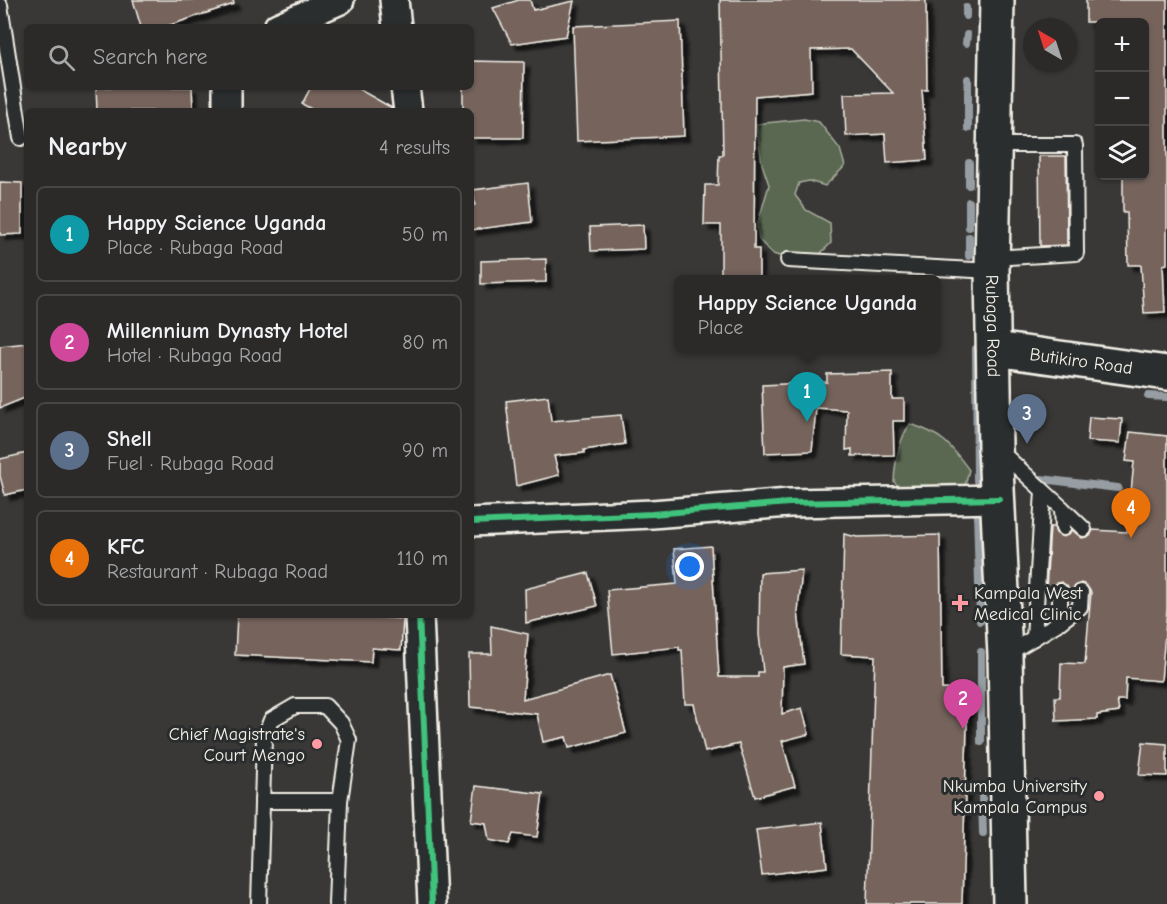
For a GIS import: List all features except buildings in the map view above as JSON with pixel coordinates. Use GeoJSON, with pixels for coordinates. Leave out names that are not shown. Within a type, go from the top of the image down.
{"type":"FeatureCollection","features":[{"type":"Feature","properties":{"kind":"main road","name":"Rubaga Road"},"geometry":{"type":"LineString","coordinates":[[997,0],[992,265],[995,447],[1005,655],[1010,904]]}},
{"type":"Feature","properties":{"kind":"main road","name":"Butikiro Road"},"geometry":{"type":"LineString","coordinates":[[995,349],[1167,373]]}},
{"type":"Feature","properties":{"kind":"street"},"geometry":{"type":"LineString","coordinates":[[285,24],[340,0]]}},
{"type":"Feature","properties":{"kind":"street"},"geometry":{"type":"LineString","coordinates":[[394,0],[397,24]]}},
{"type":"Feature","properties":{"kind":"street"},"geometry":{"type":"LineString","coordinates":[[226,90],[227,108]]}},
{"type":"Feature","properties":{"kind":"street"},"geometry":{"type":"LineString","coordinates":[[405,90],[408,108]]}},
{"type":"Feature","properties":{"kind":"street"},"geometry":{"type":"LineString","coordinates":[[474,522],[652,513],[789,502],[999,499]]}},
{"type":"Feature","properties":{"kind":"street"},"geometry":{"type":"LineString","coordinates":[[419,618],[432,904]]}},
{"type":"Feature","properties":{"kind":"lane"},"geometry":{"type":"LineString","coordinates":[[0,5],[21,138]]}},
{"type":"Feature","properties":{"kind":"lane"},"geometry":{"type":"LineString","coordinates":[[788,260],[992,265],[1076,253],[1075,145],[994,145]]}},
{"type":"Feature","properties":{"kind":"lane"},"geometry":{"type":"LineString","coordinates":[[995,447],[1084,529]]}},
{"type":"Feature","properties":{"kind":"lane"},"geometry":{"type":"LineString","coordinates":[[1035,638],[1043,491]]}},
{"type":"Feature","properties":{"kind":"lane"},"geometry":{"type":"LineString","coordinates":[[1062,508],[1063,528]]}},
{"type":"Feature","properties":{"kind":"lane"},"geometry":{"type":"LineString","coordinates":[[1060,591],[1060,622]]}},
{"type":"Feature","properties":{"kind":"lane"},"geometry":{"type":"LineString","coordinates":[[1005,655],[1035,638],[1080,607],[1081,592]]}},
{"type":"Feature","properties":{"kind":"lane"},"geometry":{"type":"LineString","coordinates":[[259,904],[264,738],[271,720],[295,706],[325,706],[341,723],[349,740],[340,801],[336,904]]}},
{"type":"Feature","properties":{"kind":"lane"},"geometry":{"type":"LineString","coordinates":[[262,801],[340,801]]}},
{"type":"Feature","properties":{"kind":"green space"},"geometry":{"type":"Polygon","coordinates":[[[804,119],[819,122],[840,149],[845,166],[825,186],[809,181],[799,183],[795,195],[806,210],[830,223],[831,243],[809,265],[773,254],[759,240],[757,226],[769,185],[762,164],[756,124],[804,119]]]}},
{"type":"Feature","properties":{"kind":"green space"},"geometry":{"type":"Polygon","coordinates":[[[910,424],[938,436],[956,453],[969,470],[965,486],[932,513],[894,482],[898,452],[910,424]]]}},
{"type":"Feature","properties":{"kind":"waterway"},"geometry":{"type":"LineString","coordinates":[[966,8],[966,16]]}},
{"type":"Feature","properties":{"kind":"waterway"},"geometry":{"type":"LineString","coordinates":[[966,43],[967,35]]}},
{"type":"Feature","properties":{"kind":"waterway"},"geometry":{"type":"LineString","coordinates":[[968,79],[968,128]]}},
{"type":"Feature","properties":{"kind":"waterway"},"geometry":{"type":"LineString","coordinates":[[969,163],[969,185]]}},
{"type":"Feature","properties":{"kind":"waterway"},"geometry":{"type":"LineString","coordinates":[[969,202],[969,227]]}},
{"type":"Feature","properties":{"kind":"waterway"},"geometry":{"type":"LineString","coordinates":[[969,237],[969,256]]}},
{"type":"Feature","properties":{"kind":"waterway"},"geometry":{"type":"LineString","coordinates":[[976,349],[977,480]]}},
{"type":"Feature","properties":{"kind":"waterway"},"geometry":{"type":"LineString","coordinates":[[1148,396],[1167,397]]}},
{"type":"Feature","properties":{"kind":"waterway"},"geometry":{"type":"LineString","coordinates":[[1041,479],[1118,488]]}},
{"type":"Feature","properties":{"kind":"waterway"},"geometry":{"type":"LineString","coordinates":[[977,509],[980,621]]}},
{"type":"Feature","properties":{"kind":"waterway"},"geometry":{"type":"LineString","coordinates":[[981,652],[981,742]]}},
{"type":"Feature","properties":{"kind":"waterway"},"geometry":{"type":"LineString","coordinates":[[982,797],[983,833]]}},
{"type":"Feature","properties":{"kind":"cycle path"},"geometry":{"type":"LineString","coordinates":[[474,522],[652,514],[789,503],[999,499]]}},
{"type":"Feature","properties":{"kind":"cycle path"},"geometry":{"type":"LineString","coordinates":[[419,618],[432,904]]}},
{"type":"Feature","properties":{"kind":"place","name":"Happy Science Uganda"},"geometry":{"type":"Point","coordinates":[807,422]}},
{"type":"Feature","properties":{"kind":"place","name":"Shell"},"geometry":{"type":"Point","coordinates":[1027,444]}},
{"type":"Feature","properties":{"kind":"place","name":"KFC"},"geometry":{"type":"Point","coordinates":[1131,538]}},
{"type":"Feature","properties":{"kind":"place","name":"Kampala West Medical Clinic"},"geometry":{"type":"Point","coordinates":[960,603]}},
{"type":"Feature","properties":{"kind":"place","name":"Millennium Dynasty Hotel"},"geometry":{"type":"Point","coordinates":[963,729]}},
{"type":"Feature","properties":{"kind":"place","name":"Chief Magistrate's Court Mengo"},"geometry":{"type":"Point","coordinates":[317,744]}},
{"type":"Feature","properties":{"kind":"place","name":"Nkumba University Kampala Campus"},"geometry":{"type":"Point","coordinates":[1099,796]}}]}
